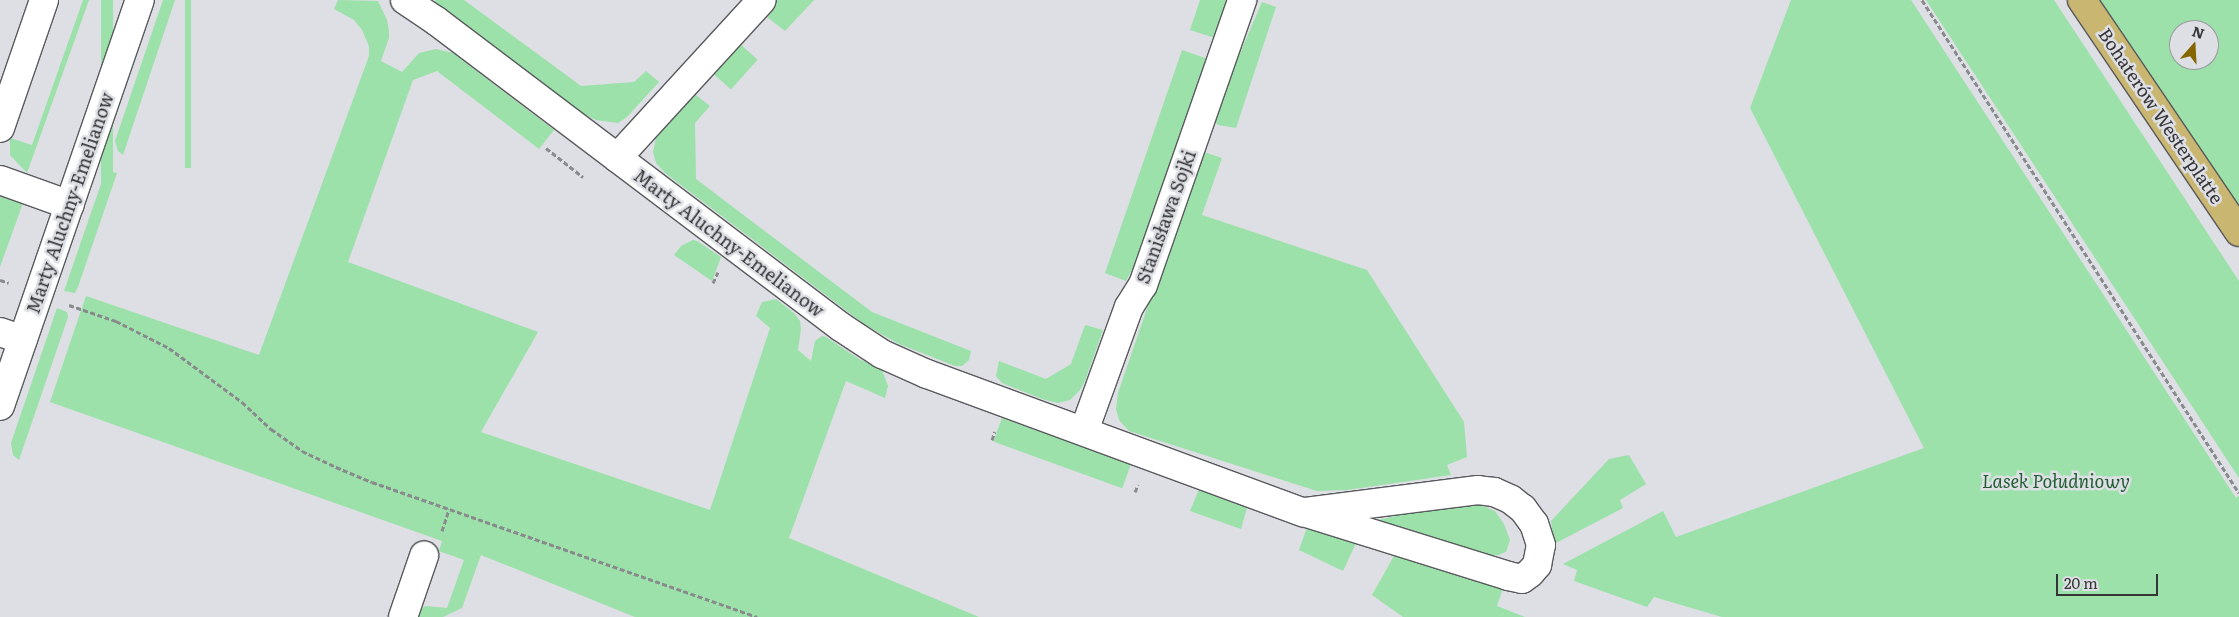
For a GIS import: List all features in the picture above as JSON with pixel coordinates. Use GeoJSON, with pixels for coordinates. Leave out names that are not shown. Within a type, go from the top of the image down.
{"type":"FeatureCollection","features":[{"type":"Feature","properties":{"kind":"main road","name":"Bohaterów Westerplatte"},"geometry":{"type":"LineString","coordinates":[[2082,0],[2239,232]]}},
{"type":"Feature","properties":{"kind":"street"},"geometry":{"type":"LineString","coordinates":[[0,128],[44,0]]}},
{"type":"Feature","properties":{"kind":"street","name":"Marty Aluchny-Emelianow"},"geometry":{"type":"LineString","coordinates":[[0,406],[11,336],[70,205],[140,0]]}},
{"type":"Feature","properties":{"kind":"street","name":"Marty Aluchny-Emelianow"},"geometry":{"type":"LineString","coordinates":[[405,0],[435,20],[828,318],[882,354],[927,374],[1303,512],[1522,579],[1537,564],[1541,545],[1534,524],[1523,509],[1510,499],[1494,492],[1478,490],[1303,512]]}},
{"type":"Feature","properties":{"kind":"street"},"geometry":{"type":"LineString","coordinates":[[618,158],[762,0]]}},
{"type":"Feature","properties":{"kind":"street","name":"Stanisława Sojki"},"geometry":{"type":"LineString","coordinates":[[1084,431],[1128,307],[1143,285],[1242,0]]}},
{"type":"Feature","properties":{"kind":"street"},"geometry":{"type":"LineString","coordinates":[[0,180],[70,205]]}},
{"type":"Feature","properties":{"kind":"street"},"geometry":{"type":"LineString","coordinates":[[404,617],[424,556]]}},
{"type":"Feature","properties":{"kind":"path"},"geometry":{"type":"LineString","coordinates":[[1922,0],[2239,493]]}},
{"type":"Feature","properties":{"kind":"path"},"geometry":{"type":"LineString","coordinates":[[546,148],[583,177]]}},
{"type":"Feature","properties":{"kind":"path"},"geometry":{"type":"LineString","coordinates":[[62,302],[116,321],[169,348],[198,368],[271,429],[302,451],[336,467],[372,482],[757,617]]}},
{"type":"Feature","properties":{"kind":"green space"},"geometry":{"type":"Polygon","coordinates":[[[83,0],[89,0],[27,173],[10,155],[10,138],[32,145],[83,0]]]}},
{"type":"Feature","properties":{"kind":"green space"},"geometry":{"type":"Polygon","coordinates":[[[101,0],[113,0],[113,186],[101,186],[101,0]]]}},
{"type":"Feature","properties":{"kind":"green space"},"geometry":{"type":"Polygon","coordinates":[[[163,0],[175,0],[123,155],[118,151],[115,141],[163,0]]]}},
{"type":"Feature","properties":{"kind":"green space"},"geometry":{"type":"Polygon","coordinates":[[[185,0],[191,0],[191,168],[185,168],[185,0]]]}},
{"type":"Feature","properties":{"kind":"green space"},"geometry":{"type":"Polygon","coordinates":[[[338,0],[378,1],[387,20],[389,31],[389,38],[381,61],[402,72],[419,53],[436,49],[453,53],[554,130],[539,149],[437,71],[413,80],[348,262],[538,332],[481,432],[710,510],[770,328],[756,316],[762,302],[776,299],[794,313],[800,321],[801,329],[798,350],[811,361],[815,341],[822,336],[826,337],[859,359],[882,370],[888,386],[885,398],[846,381],[789,538],[979,617],[635,617],[481,555],[462,608],[443,617],[416,617],[420,609],[426,606],[447,608],[464,560],[439,551],[442,541],[50,402],[86,296],[259,355],[369,56],[369,46],[362,30],[354,20],[334,9],[338,0]]]}},
{"type":"Feature","properties":{"kind":"green space"},"geometry":{"type":"Polygon","coordinates":[[[435,0],[464,0],[581,86],[634,82],[646,71],[659,82],[627,117],[618,123],[596,120],[582,113],[479,34],[435,3],[435,0]]]}},
{"type":"Feature","properties":{"kind":"green space"},"geometry":{"type":"Polygon","coordinates":[[[775,0],[814,0],[785,31],[763,14],[775,0]]]}},
{"type":"Feature","properties":{"kind":"green space"},"geometry":{"type":"Polygon","coordinates":[[[1200,0],[1233,0],[1215,38],[1190,30],[1200,0]]]}},
{"type":"Feature","properties":{"kind":"green space","name":"Lasek Południowy"},"geometry":{"type":"Polygon","coordinates":[[[1791,0],[1911,0],[2236,498],[2239,496],[2239,617],[1722,617],[1654,597],[1647,607],[1574,581],[1577,570],[1563,564],[1663,511],[1676,537],[1924,448],[1750,108],[1791,0]]]}},
{"type":"Feature","properties":{"kind":"green space"},"geometry":{"type":"Polygon","coordinates":[[[1926,0],[2054,0],[2239,281],[2239,478],[1926,0]]]}},
{"type":"Feature","properties":{"kind":"green space"},"geometry":{"type":"Polygon","coordinates":[[[2099,0],[2239,0],[2239,207],[2099,0]]]}},
{"type":"Feature","properties":{"kind":"green space"},"geometry":{"type":"Polygon","coordinates":[[[1262,2],[1276,7],[1236,128],[1218,125],[1212,118],[1262,2]]]}},
{"type":"Feature","properties":{"kind":"green space"},"geometry":{"type":"Polygon","coordinates":[[[739,43],[758,60],[731,89],[712,73],[739,43]]]}},
{"type":"Feature","properties":{"kind":"green space"},"geometry":{"type":"Polygon","coordinates":[[[1182,50],[1211,60],[1149,238],[1126,281],[1105,273],[1182,50]]]}},
{"type":"Feature","properties":{"kind":"green space"},"geometry":{"type":"Polygon","coordinates":[[[692,92],[710,106],[695,123],[696,179],[872,312],[971,351],[969,360],[962,366],[955,366],[899,344],[864,324],[665,173],[656,163],[653,152],[657,133],[692,92]]]}},
{"type":"Feature","properties":{"kind":"green space"},"geometry":{"type":"Polygon","coordinates":[[[1201,151],[1222,158],[1202,215],[1367,270],[1464,422],[1467,457],[1447,465],[1451,475],[1347,490],[1317,491],[1129,431],[1119,420],[1116,409],[1118,393],[1201,151]]]}},
{"type":"Feature","properties":{"kind":"green space"},"geometry":{"type":"Polygon","coordinates":[[[112,172],[117,173],[78,287],[75,293],[64,291],[102,181],[112,172]]]}},
{"type":"Feature","properties":{"kind":"green space"},"geometry":{"type":"Polygon","coordinates":[[[0,191],[24,200],[0,267],[0,191]]]}},
{"type":"Feature","properties":{"kind":"green space"},"geometry":{"type":"Polygon","coordinates":[[[693,240],[721,257],[712,281],[674,255],[681,246],[693,240]]]}},
{"type":"Feature","properties":{"kind":"green space"},"geometry":{"type":"Polygon","coordinates":[[[57,308],[67,312],[68,317],[19,460],[13,455],[11,443],[57,308]]]}},
{"type":"Feature","properties":{"kind":"green space"},"geometry":{"type":"Polygon","coordinates":[[[1085,325],[1103,330],[1085,381],[1080,390],[1070,400],[1058,403],[1042,399],[1002,383],[996,376],[999,361],[1046,379],[1071,364],[1085,325]]]}},
{"type":"Feature","properties":{"kind":"green space"},"geometry":{"type":"Polygon","coordinates":[[[1002,418],[1131,465],[1122,488],[993,441],[1002,418]]]}},
{"type":"Feature","properties":{"kind":"green space"},"geometry":{"type":"Polygon","coordinates":[[[1629,455],[1646,484],[1620,500],[1623,508],[1554,544],[1551,521],[1609,459],[1629,455]]]}},
{"type":"Feature","properties":{"kind":"green space"},"geometry":{"type":"Polygon","coordinates":[[[1199,489],[1249,501],[1241,529],[1190,511],[1199,489]]]}},
{"type":"Feature","properties":{"kind":"green space"},"geometry":{"type":"Polygon","coordinates":[[[1478,504],[1495,511],[1504,524],[1510,540],[1506,552],[1498,555],[1478,555],[1369,522],[1444,505],[1478,504]]]}},
{"type":"Feature","properties":{"kind":"green space"},"geometry":{"type":"Polygon","coordinates":[[[1309,522],[1357,541],[1343,571],[1299,550],[1309,522]]]}},
{"type":"Feature","properties":{"kind":"green space"},"geometry":{"type":"Polygon","coordinates":[[[1395,554],[1504,585],[1497,606],[1525,617],[1403,617],[1372,595],[1395,554]]]}}]}
